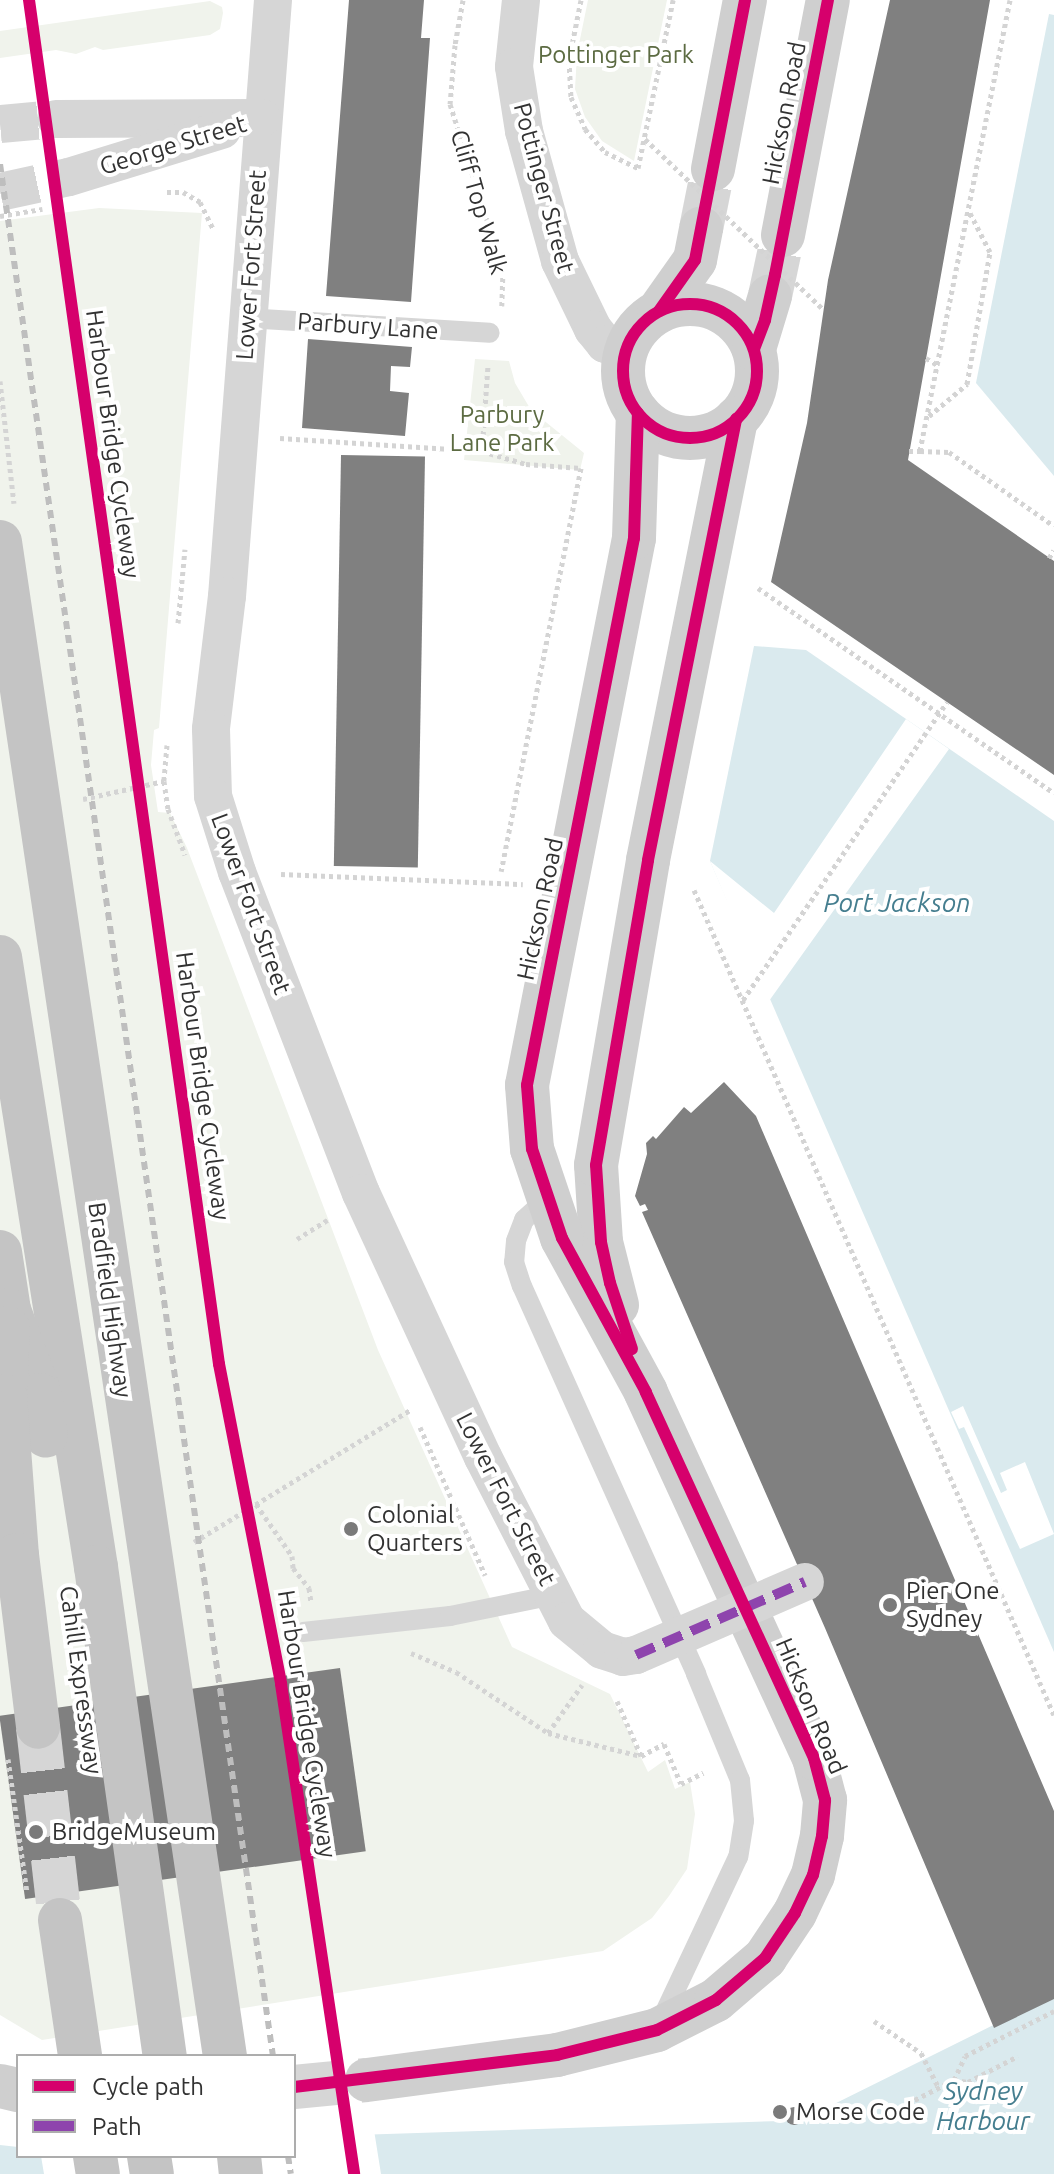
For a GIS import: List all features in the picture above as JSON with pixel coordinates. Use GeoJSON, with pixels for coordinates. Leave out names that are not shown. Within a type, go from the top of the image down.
{"type":"FeatureCollection","features":[{"type":"Feature","properties":{"kind":"highway","name":"Bradfield Highway"},"geometry":{"type":"LineString","coordinates":[[0,542],[134,1467],[225,2054]]}},
{"type":"Feature","properties":{"kind":"highway"},"geometry":{"type":"LineString","coordinates":[[0,957],[96,1567],[165,2054]]}},
{"type":"Feature","properties":{"kind":"highway","name":"Cahill Expressway"},"geometry":{"type":"LineString","coordinates":[[0,1252],[9,1310],[40,1395],[135,2054]]}},
{"type":"Feature","properties":{"kind":"highway","name":"Cahill Expressway"},"geometry":{"type":"LineString","coordinates":[[9,1310],[5,1396],[17,1555],[22,1739]]}},
{"type":"Feature","properties":{"kind":"highway"},"geometry":{"type":"LineString","coordinates":[[60,1920],[80,2054]]}},
{"type":"Feature","properties":{"kind":"street","name":"Lower Fort Street"},"geometry":{"type":"LineString","coordinates":[[273,0],[227,596],[211,729],[213,796],[237,872],[361,1193],[483,1457],[567,1621],[579,1634],[614,1655],[636,1655],[805,1582]]}},
{"type":"Feature","properties":{"kind":"street","name":"Pottinger Street"},"geometry":{"type":"LineString","coordinates":[[521,0],[514,67],[524,131],[560,261],[593,329],[605,344],[627,350]]}},
{"type":"Feature","properties":{"kind":"street"},"geometry":{"type":"LineString","coordinates":[[713,169],[745,0]]}},
{"type":"Feature","properties":{"kind":"street","name":"Hickson Road"},"geometry":{"type":"LineString","coordinates":[[783,235],[828,0]]}},
{"type":"Feature","properties":{"kind":"street","name":"George Street"},"geometry":{"type":"LineString","coordinates":[[56,119],[262,118]]}},
{"type":"Feature","properties":{"kind":"street","name":"George Street"},"geometry":{"type":"LineString","coordinates":[[69,177],[262,118]]}},
{"type":"Feature","properties":{"kind":"street"},"geometry":{"type":"LineString","coordinates":[[659,311],[692,304],[723,312],[747,335],[754,349],[757,379],[746,408],[725,429],[694,438],[663,432],[638,413],[624,383],[627,350],[645,321],[659,311],[695,260],[701,229]]}},
{"type":"Feature","properties":{"kind":"street"},"geometry":{"type":"LineString","coordinates":[[754,349],[770,296]]}},
{"type":"Feature","properties":{"kind":"street","name":"Hickson Road"},"geometry":{"type":"LineString","coordinates":[[367,2080],[557,2055],[657,2030],[716,2000],[765,1958],[795,1913],[813,1875],[825,1800],[814,1758],[646,1392],[562,1238],[532,1149],[527,1085],[634,538],[638,413]]}},
{"type":"Feature","properties":{"kind":"street","name":"Hickson Road"},"geometry":{"type":"LineString","coordinates":[[646,1392],[610,1283],[601,1242],[596,1165],[648,860],[736,419]]}},
{"type":"Feature","properties":{"kind":"lane","name":"Parbury Lane"},"geometry":{"type":"LineString","coordinates":[[247,318],[490,333]]}},
{"type":"Feature","properties":{"kind":"lane"},"geometry":{"type":"LineString","coordinates":[[547,1199],[524,1220],[516,1241],[514,1262],[740,1780],[744,1821],[738,1857],[657,2030]]}},
{"type":"Feature","properties":{"kind":"lane"},"geometry":{"type":"LineString","coordinates":[[309,1631],[450,1616],[554,1595]]}},
{"type":"Feature","properties":{"kind":"path"},"geometry":{"type":"LineString","coordinates":[[581,0],[569,60],[571,97],[585,129],[605,152],[638,168],[673,0]]}},
{"type":"Feature","properties":{"kind":"path"},"geometry":{"type":"LineString","coordinates":[[920,451],[1010,0]]}},
{"type":"Feature","properties":{"kind":"path"},"geometry":{"type":"LineString","coordinates":[[645,139],[822,308]]}},
{"type":"Feature","properties":{"kind":"path"},"geometry":{"type":"LineString","coordinates":[[929,416],[967,384],[990,252],[968,210]]}},
{"type":"Feature","properties":{"kind":"path"},"geometry":{"type":"LineString","coordinates":[[926,358],[939,366]]}},
{"type":"Feature","properties":{"kind":"path"},"geometry":{"type":"LineString","coordinates":[[239,435],[482,451],[526,464],[581,468],[501,871]]}},
{"type":"Feature","properties":{"kind":"path"},"geometry":{"type":"LineString","coordinates":[[909,451],[949,452],[1054,526]]}},
{"type":"Feature","properties":{"kind":"path"},"geometry":{"type":"LineString","coordinates":[[1049,558],[1054,550]]}},
{"type":"Feature","properties":{"kind":"path"},"geometry":{"type":"LineString","coordinates":[[758,588],[1054,793]]}},
{"type":"Feature","properties":{"kind":"path"},"geometry":{"type":"LineString","coordinates":[[743,1001],[947,702]]}},
{"type":"Feature","properties":{"kind":"path"},"geometry":{"type":"LineString","coordinates":[[136,768],[140,799]]}},
{"type":"Feature","properties":{"kind":"path"},"geometry":{"type":"LineString","coordinates":[[73,801],[164,781]]}},
{"type":"Feature","properties":{"kind":"path"},"geometry":{"type":"LineString","coordinates":[[237,872],[568,886]]}},
{"type":"Feature","properties":{"kind":"path"},"geometry":{"type":"LineString","coordinates":[[694,890],[1054,1715]]}},
{"type":"Feature","properties":{"kind":"path"},"geometry":{"type":"LineString","coordinates":[[297,1239],[332,1217]]}},
{"type":"Feature","properties":{"kind":"path"},"geometry":{"type":"LineString","coordinates":[[182,1550],[251,1502],[412,1409]]}},
{"type":"Feature","properties":{"kind":"path"},"geometry":{"type":"LineString","coordinates":[[251,1502],[252,1531]]}},
{"type":"Feature","properties":{"kind":"path"},"geometry":{"type":"LineString","coordinates":[[251,1502],[292,1556],[293,1568],[309,1588],[309,1631]]}},
{"type":"Feature","properties":{"kind":"path"},"geometry":{"type":"LineString","coordinates":[[407,1652],[456,1672],[548,1733],[641,1756],[664,1744],[681,1784],[732,1760]]}},
{"type":"Feature","properties":{"kind":"path"},"geometry":{"type":"LineString","coordinates":[[548,1733],[583,1684]]}},
{"type":"Feature","properties":{"kind":"path"},"geometry":{"type":"LineString","coordinates":[[617,1701],[641,1756]]}},
{"type":"Feature","properties":{"kind":"path"},"geometry":{"type":"LineString","coordinates":[[22,1739],[26,1886]]}},
{"type":"Feature","properties":{"kind":"path"},"geometry":{"type":"LineString","coordinates":[[954,2080],[965,2056],[1054,2011]]}},
{"type":"Feature","properties":{"kind":"path"},"geometry":{"type":"LineString","coordinates":[[874,2021],[921,2053],[939,2088]]}},
{"type":"Feature","properties":{"kind":"path"},"geometry":{"type":"LineString","coordinates":[[879,2118],[954,2080],[968,2082],[1018,2056]]}},
{"type":"Feature","properties":{"kind":"green space","name":"Pottinger Park"},"geometry":{"type":"Polygon","coordinates":[[[588,0],[667,0],[634,161],[602,141],[585,117],[575,89],[577,54],[588,0]]]}},
{"type":"Feature","properties":{"kind":"green space"},"geometry":{"type":"Polygon","coordinates":[[[210,1],[222,7],[223,13],[220,29],[210,35],[103,50],[95,47],[76,54],[56,50],[0,58],[0,31],[210,1]]]}},
{"type":"Feature","properties":{"kind":"green space"},"geometry":{"type":"Polygon","coordinates":[[[99,208],[202,213],[159,728],[154,730],[151,765],[158,812],[170,813],[187,848],[378,1350],[512,1647],[610,1694],[648,1772],[665,1760],[675,1789],[690,1782],[695,1814],[687,1869],[669,1896],[652,1918],[603,1951],[42,2040],[0,2015],[0,221],[99,208]]]}},
{"type":"Feature","properties":{"kind":"green space","name":"Parbury Lane Park"},"geometry":{"type":"Polygon","coordinates":[[[475,359],[509,361],[515,383],[531,410],[584,453],[580,470],[464,460],[475,359]]]}},
{"type":"Feature","properties":{"kind":"water"},"geometry":{"type":"Polygon","coordinates":[[[1049,14],[1054,15],[1054,476],[976,383],[1049,14]]]}},
{"type":"Feature","properties":{"kind":"water","name":"Port Jackson"},"geometry":{"type":"Polygon","coordinates":[[[754,646],[806,650],[1054,821],[1054,1652],[710,861],[754,646]]]}},
{"type":"Feature","properties":{"kind":"water","name":"Sydney Harbour"},"geometry":{"type":"Polygon","coordinates":[[[1054,1995],[1054,2174],[0,2174],[0,2145],[16,2147],[16,2158],[296,2158],[296,2137],[781,2121],[814,2114],[1054,1995]]]}},
{"type":"Feature","properties":{"kind":"pier"},"geometry":{"type":"Polygon","coordinates":[[[906,719],[949,749],[769,1001],[710,861],[774,913],[906,719]]]}},
{"type":"Feature","properties":{"kind":"pier"},"geometry":{"type":"Polygon","coordinates":[[[963,1406],[1001,1493],[1007,1490],[1000,1473],[1025,1462],[1054,1534],[1020,1549],[964,1427],[959,1429],[951,1412],[963,1406]]]}},
{"type":"Feature","properties":{"kind":"pier"},"geometry":{"type":"Polygon","coordinates":[[[374,2130],[381,2174],[44,2174],[41,2158],[296,2158],[296,2133],[374,2130]]]}},
{"type":"Feature","properties":{"kind":"building"},"geometry":{"type":"Polygon","coordinates":[[[349,0],[424,0],[421,38],[430,38],[411,302],[326,296],[349,0]]]}},
{"type":"Feature","properties":{"kind":"building"},"geometry":{"type":"Polygon","coordinates":[[[890,0],[990,0],[908,460],[1054,561],[1054,775],[771,582],[807,423],[828,280],[890,0]]]}},
{"type":"Feature","properties":{"kind":"building"},"geometry":{"type":"Polygon","coordinates":[[[308,339],[412,347],[410,367],[391,366],[390,391],[409,393],[405,436],[302,428],[308,339]]]}},
{"type":"Feature","properties":{"kind":"building"},"geometry":{"type":"Polygon","coordinates":[[[341,455],[425,456],[418,867],[334,866],[341,455]]]}},
{"type":"Feature","properties":{"kind":"building","name":"Pier One Sydney"},"geometry":{"type":"Polygon","coordinates":[[[724,1082],[756,1116],[1054,1811],[1054,1999],[994,2028],[825,1628],[642,1212],[648,1210],[645,1204],[640,1206],[635,1196],[647,1154],[646,1143],[653,1136],[656,1139],[684,1107],[691,1113],[724,1082]]]}},
{"type":"Feature","properties":{"kind":"building"},"geometry":{"type":"Polygon","coordinates":[[[340,1668],[366,1851],[25,1899],[0,1716],[340,1668]]]}},
{"type":"Feature","properties":{"kind":"building"},"geometry":{"type":"Polygon","coordinates":[[[794,2107],[803,2116],[794,2125],[785,2116],[794,2107]]]}},
{"type":"Feature","properties":{"kind":"tunnel"},"geometry":{"type":"LineString","coordinates":[[0,124],[56,119]]}},
{"type":"Feature","properties":{"kind":"tunnel"},"geometry":{"type":"LineString","coordinates":[[701,229],[713,169]]}},
{"type":"Feature","properties":{"kind":"tunnel"},"geometry":{"type":"LineString","coordinates":[[0,192],[69,177]]}},
{"type":"Feature","properties":{"kind":"tunnel"},"geometry":{"type":"LineString","coordinates":[[770,296],[783,235]]}},
{"type":"Feature","properties":{"kind":"tunnel"},"geometry":{"type":"LineString","coordinates":[[38,1727],[60,1920]]}},
{"type":"Feature","properties":{"kind":"tunnel"},"geometry":{"type":"LineString","coordinates":[[296,2087],[367,2080]]}},
{"type":"Feature","properties":{"kind":"railway"},"geometry":{"type":"LineString","coordinates":[[0,164],[273,2054]]}},
{"type":"Feature","properties":{"kind":"railway"},"geometry":{"type":"LineString","coordinates":[[288,2158],[291,2174]]}},
{"type":"Feature","properties":{"kind":"marked path"},"geometry":{"type":"LineString","coordinates":[[636,1655],[805,1582]]}},
{"type":"Feature","properties":{"kind":"cycle path","name":"Harbour Bridge Cycleway"},"geometry":{"type":"LineString","coordinates":[[29,0],[219,1364],[281,1684],[354,2174]]}},
{"type":"Feature","properties":{"kind":"cycle path"},"geometry":{"type":"LineString","coordinates":[[659,311],[695,260],[745,0]]}},
{"type":"Feature","properties":{"kind":"cycle path"},"geometry":{"type":"LineString","coordinates":[[754,349],[765,320],[775,275],[828,0]]}},
{"type":"Feature","properties":{"kind":"cycle path"},"geometry":{"type":"LineString","coordinates":[[690,304],[716,309],[737,324],[752,345],[757,371],[752,397],[737,418],[716,433],[690,438],[664,433],[643,418],[628,397],[623,371],[628,345],[643,324],[664,309],[690,304]]}},
{"type":"Feature","properties":{"kind":"cycle path"},"geometry":{"type":"LineString","coordinates":[[296,2087],[557,2055],[657,2030],[716,2000],[765,1958],[795,1913],[813,1875],[822,1836],[825,1800],[814,1758],[646,1392],[562,1238],[532,1149],[527,1085],[634,538],[638,413]]}},
{"type":"Feature","properties":{"kind":"cycle path"},"geometry":{"type":"LineString","coordinates":[[632,1349],[610,1283],[601,1242],[596,1165],[648,860],[736,419]]}},
{"type":"Feature","properties":{"kind":"place","name":"Colonial Quarters"},"geometry":{"type":"Point","coordinates":[351,1529]}},
{"type":"Feature","properties":{"kind":"place","name":"Pier One Sydney"},"geometry":{"type":"Point","coordinates":[890,1605]}},
{"type":"Feature","properties":{"kind":"place","name":"BridgeMuseum"},"geometry":{"type":"Point","coordinates":[36,1832]}},
{"type":"Feature","properties":{"kind":"place","name":"Morse Code"},"geometry":{"type":"Point","coordinates":[780,2112]}}]}
